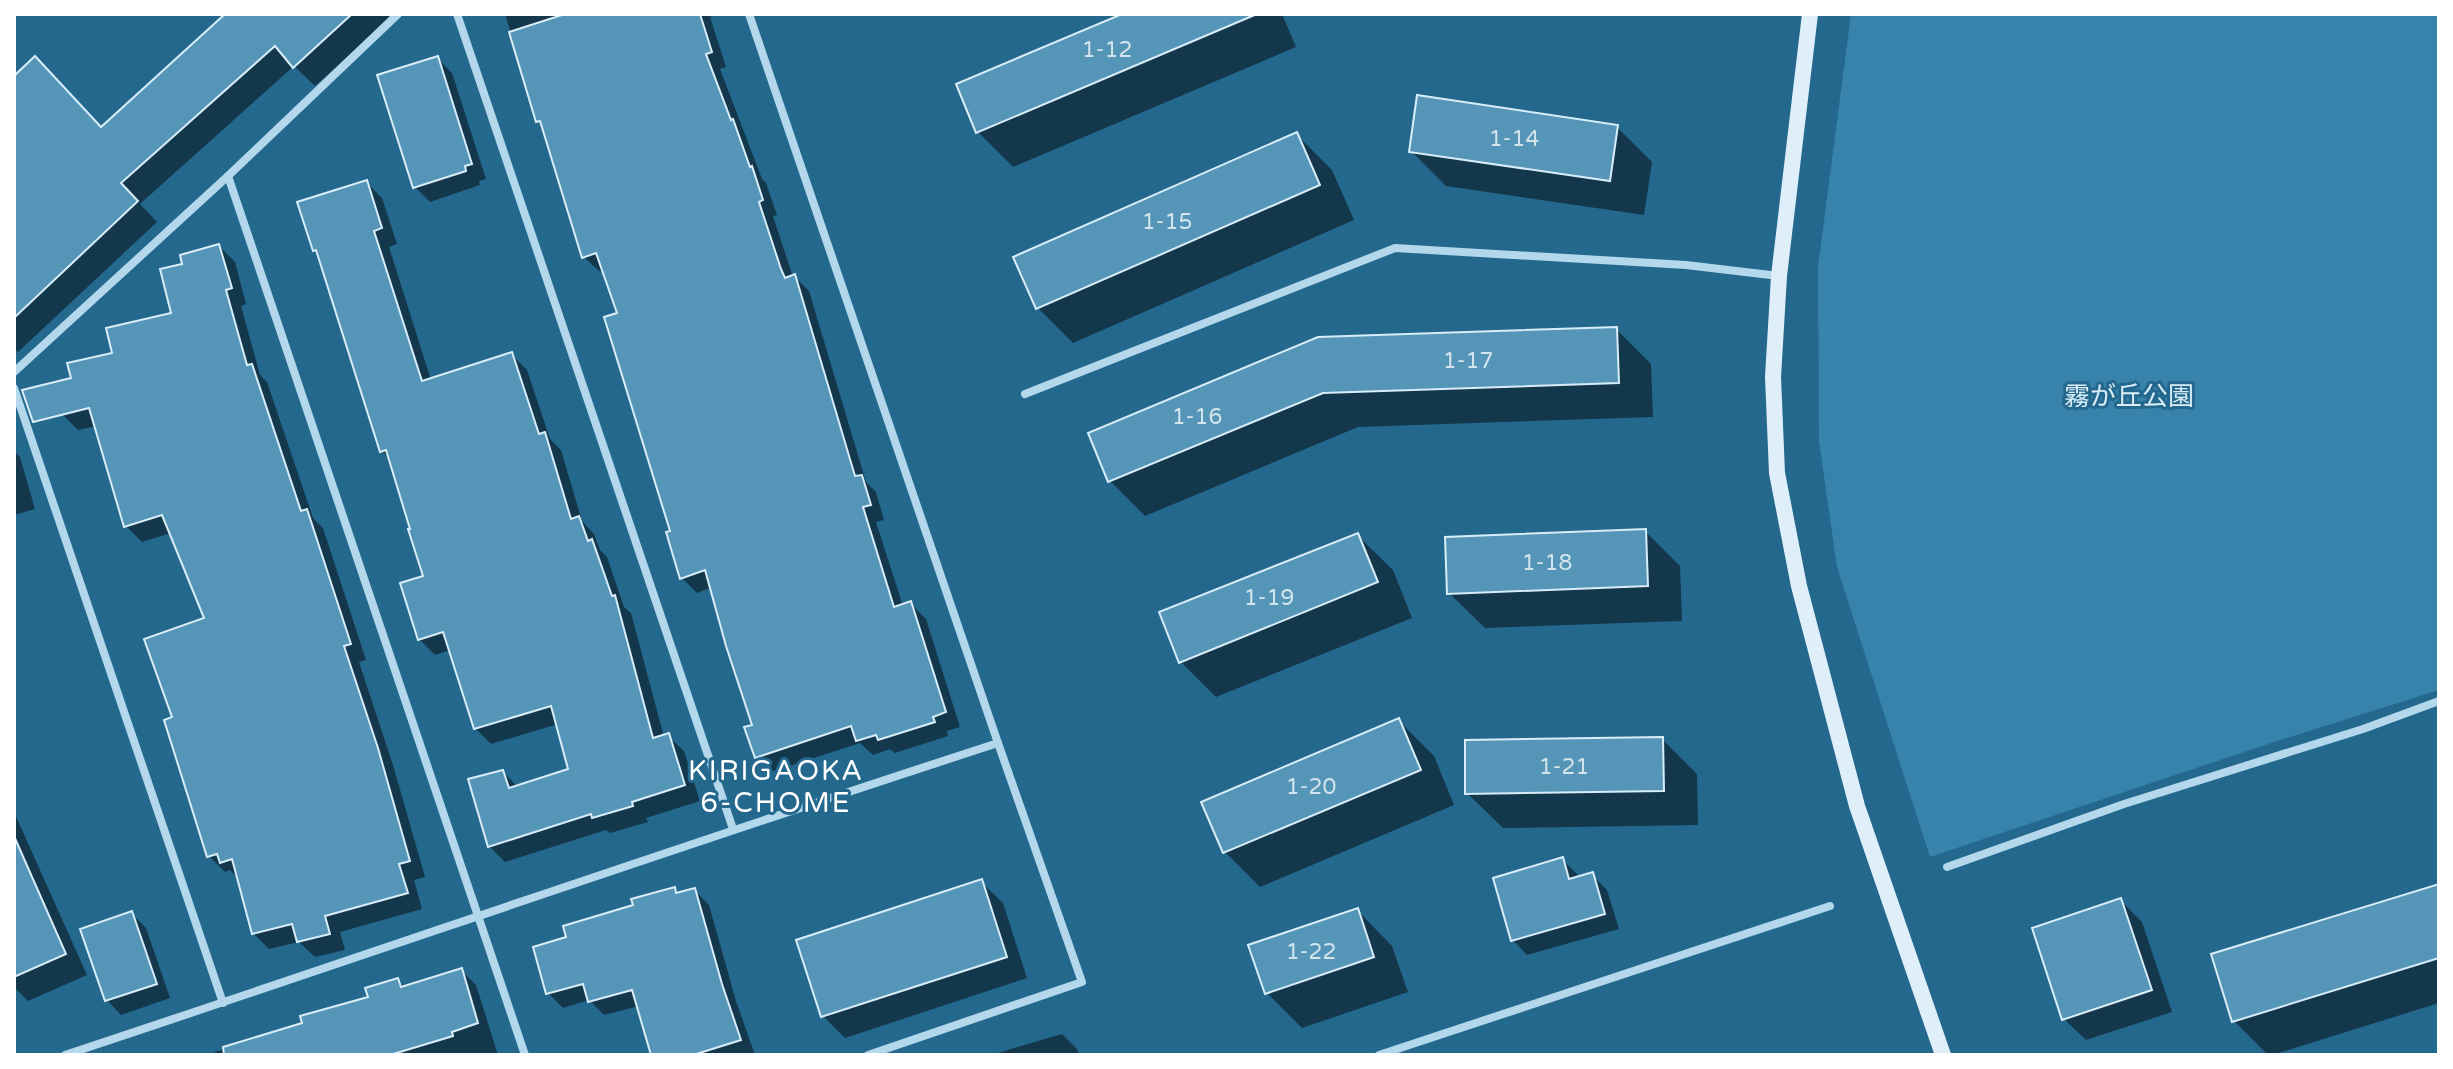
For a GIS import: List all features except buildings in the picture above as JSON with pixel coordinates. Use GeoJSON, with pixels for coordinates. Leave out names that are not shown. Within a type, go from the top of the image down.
{"type":"FeatureCollection","features":[{"type":"Feature","properties":{"kind":"street"},"geometry":{"type":"LineString","coordinates":[[14,372],[228,176],[398,14]]}},
{"type":"Feature","properties":{"kind":"street"},"geometry":{"type":"LineString","coordinates":[[457,14],[733,829]]}},
{"type":"Feature","properties":{"kind":"street"},"geometry":{"type":"LineString","coordinates":[[749,14],[1082,982],[868,1055]]}},
{"type":"Feature","properties":{"kind":"street"},"geometry":{"type":"LineString","coordinates":[[1810,14],[1779,276],[1773,377],[1777,473],[1799,586],[1857,806],[1943,1055]]}},
{"type":"Feature","properties":{"kind":"street"},"geometry":{"type":"LineString","coordinates":[[228,176],[525,1055]]}},
{"type":"Feature","properties":{"kind":"street"},"geometry":{"type":"LineString","coordinates":[[1025,394],[1395,248],[1686,265],[1779,276]]}},
{"type":"Feature","properties":{"kind":"street"},"geometry":{"type":"LineString","coordinates":[[14,388],[223,1003]]}},
{"type":"Feature","properties":{"kind":"street"},"geometry":{"type":"LineString","coordinates":[[1947,867],[2124,804],[2363,729],[2439,701]]}},
{"type":"Feature","properties":{"kind":"street"},"geometry":{"type":"LineString","coordinates":[[65,1055],[733,829],[998,743]]}},
{"type":"Feature","properties":{"kind":"street"},"geometry":{"type":"LineString","coordinates":[[1379,1055],[1830,906]]}},
{"type":"Feature","properties":{"kind":"green space","name":"霧が丘公園"},"geometry":{"type":"Polygon","coordinates":[[[1851,14],[2439,14],[2439,690],[1930,857],[1837,567],[1819,441],[1818,267],[1851,14]]]}},
{"type":"Feature","properties":{"kind":"district","name":"KIRIGAOKA 6-CHOME"},"geometry":{"type":"Point","coordinates":[776,786]}}]}
